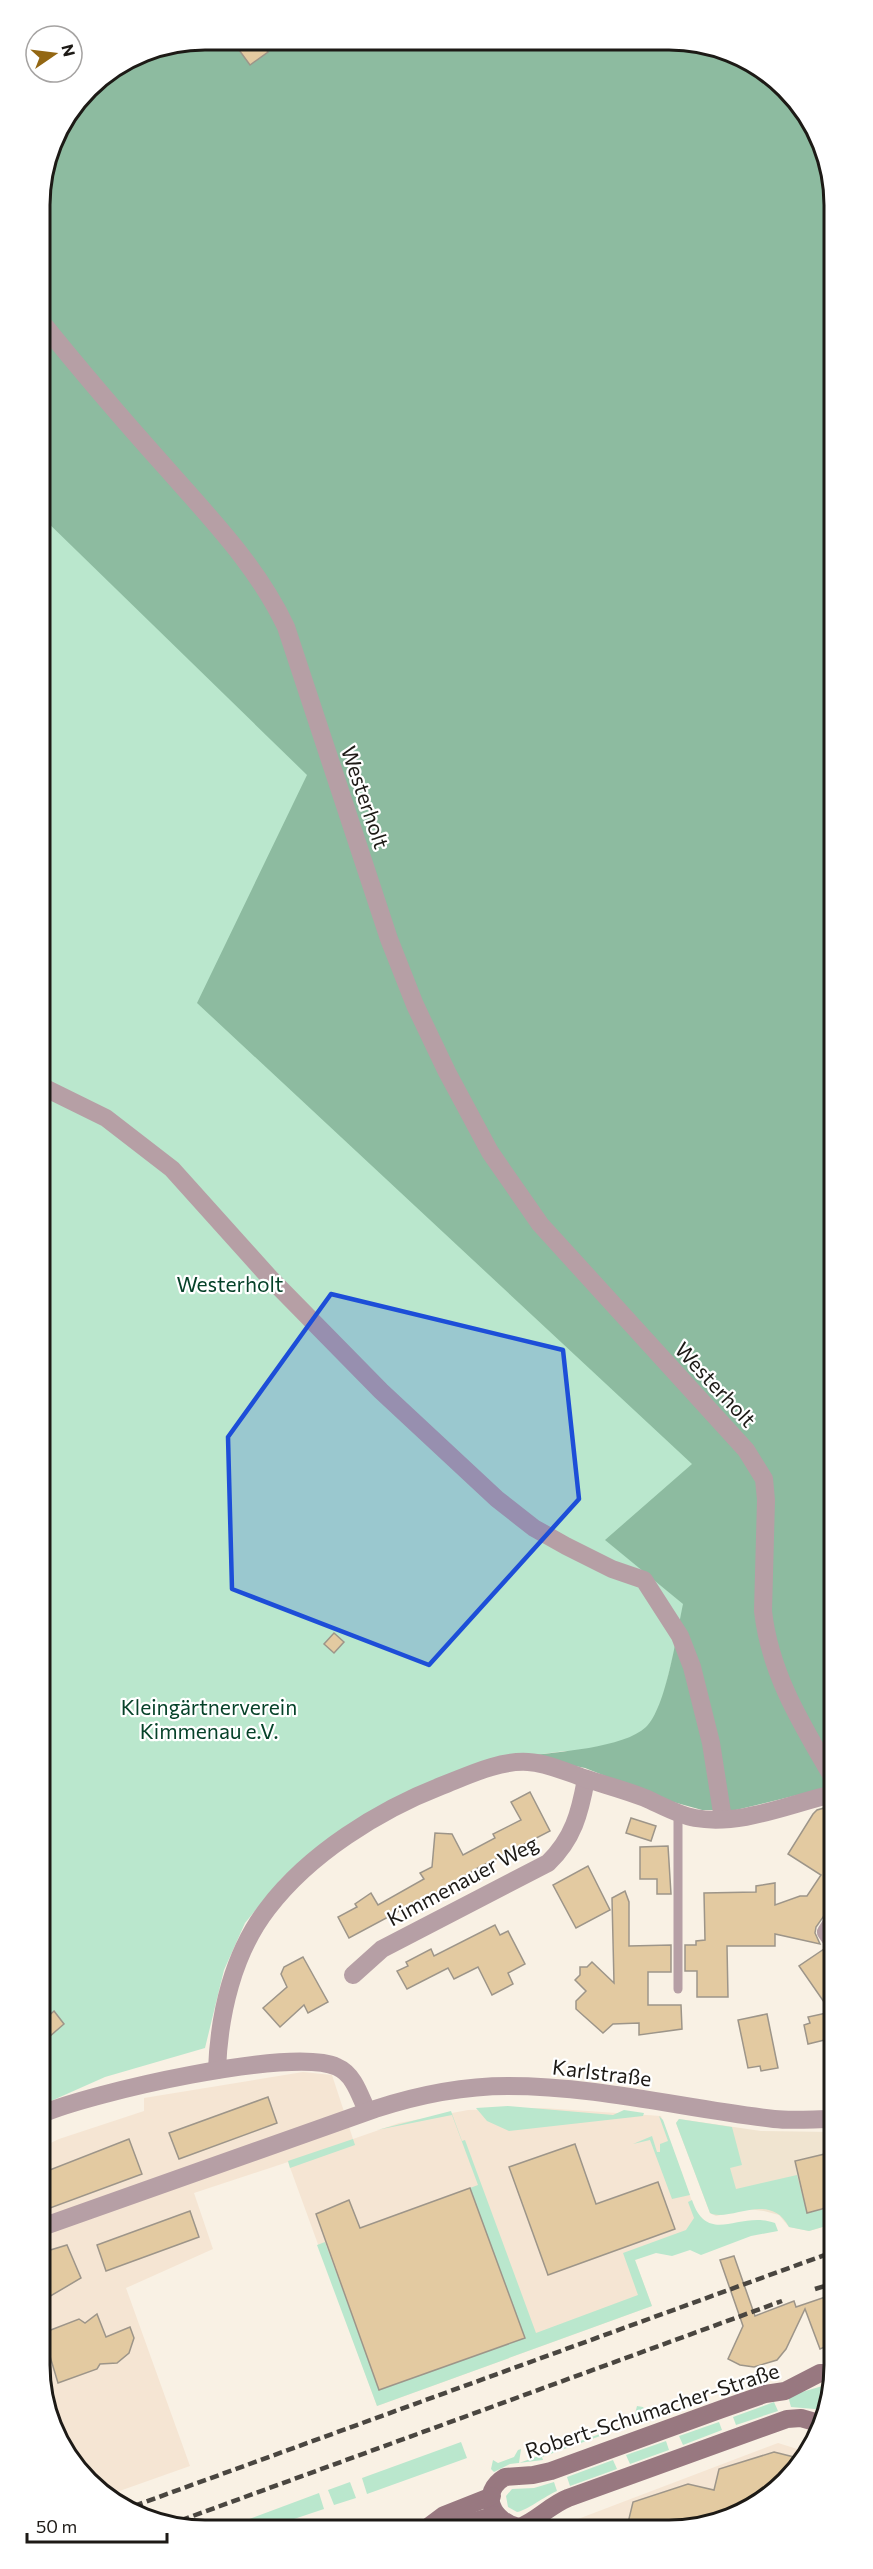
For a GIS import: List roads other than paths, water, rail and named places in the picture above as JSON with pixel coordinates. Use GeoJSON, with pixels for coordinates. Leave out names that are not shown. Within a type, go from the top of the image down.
{"type":"FeatureCollection","features":[{"type":"Feature","properties":{"kind":"street","name":"Westerholt"},"geometry":{"type":"LineString","coordinates":[[50,332],[238,549],[274,603],[286,627],[389,939],[415,1005],[447,1072],[490,1152],[540,1224],[746,1450],[764,1479],[765,1629],[777,1676],[823,1760]]}},
{"type":"Feature","properties":{"kind":"street"},"geometry":{"type":"LineString","coordinates":[[50,1091],[106,1118],[172,1169],[278,1286],[381,1391],[497,1498],[534,1528],[612,1569],[644,1580],[680,1636],[692,1667],[711,1743],[723,1819]]}},
{"type":"Feature","properties":{"kind":"street"},"geometry":{"type":"LineString","coordinates":[[217,2070],[227,1999],[248,1940],[269,1906],[332,1848],[359,1827],[420,1795],[458,1779],[506,1764],[536,1763],[644,1798],[695,1818],[723,1819],[759,1813],[823,1796]]}},
{"type":"Feature","properties":{"kind":"street","name":"Kimmenauer Weg"},"geometry":{"type":"LineString","coordinates":[[353,1975],[382,1949],[548,1863],[562,1850],[573,1831],[581,1807],[586,1779]]}},
{"type":"Feature","properties":{"kind":"street"},"geometry":{"type":"LineString","coordinates":[[50,2112],[125,2090],[217,2070],[270,2062],[309,2061],[334,2065],[350,2077],[367,2111]]}},
{"type":"Feature","properties":{"kind":"street","name":"Karlstraße"},"geometry":{"type":"LineString","coordinates":[[50,2224],[367,2111],[438,2092],[508,2086],[597,2093],[777,2119],[823,2119]]}},
{"type":"Feature","properties":{"kind":"street","name":"Robert-Schumacher-Straße"},"geometry":{"type":"LineString","coordinates":[[437,2520],[444,2515],[492,2496],[496,2484],[505,2477],[551,2471],[765,2394],[786,2391],[823,2373]]}},
{"type":"Feature","properties":{"kind":"street"},"geometry":{"type":"LineString","coordinates":[[530,2520],[562,2500],[787,2419],[801,2418],[813,2421]]}},
{"type":"Feature","properties":{"kind":"street"},"geometry":{"type":"LineString","coordinates":[[492,2496],[492,2506],[496,2515],[502,2520]]}},
{"type":"Feature","properties":{"kind":"street"},"geometry":{"type":"LineString","coordinates":[[479,2520],[496,2515]]}},
{"type":"Feature","properties":{"kind":"lane"},"geometry":{"type":"LineString","coordinates":[[678,1812],[678,1989]]}},
{"type":"Feature","properties":{"kind":"railway"},"geometry":{"type":"LineString","coordinates":[[138,2505],[823,2256]]}},
{"type":"Feature","properties":{"kind":"railway"},"geometry":{"type":"LineString","coordinates":[[815,2289],[823,2286]]}},
{"type":"Feature","properties":{"kind":"railway"},"geometry":{"type":"LineString","coordinates":[[187,2518],[782,2301]]}},
{"type":"Feature","properties":{"kind":"park label","name":"Kleingärtnerverein Kimmenau e.V."},"geometry":{"type":"Point","coordinates":[209,1718]}}]}
